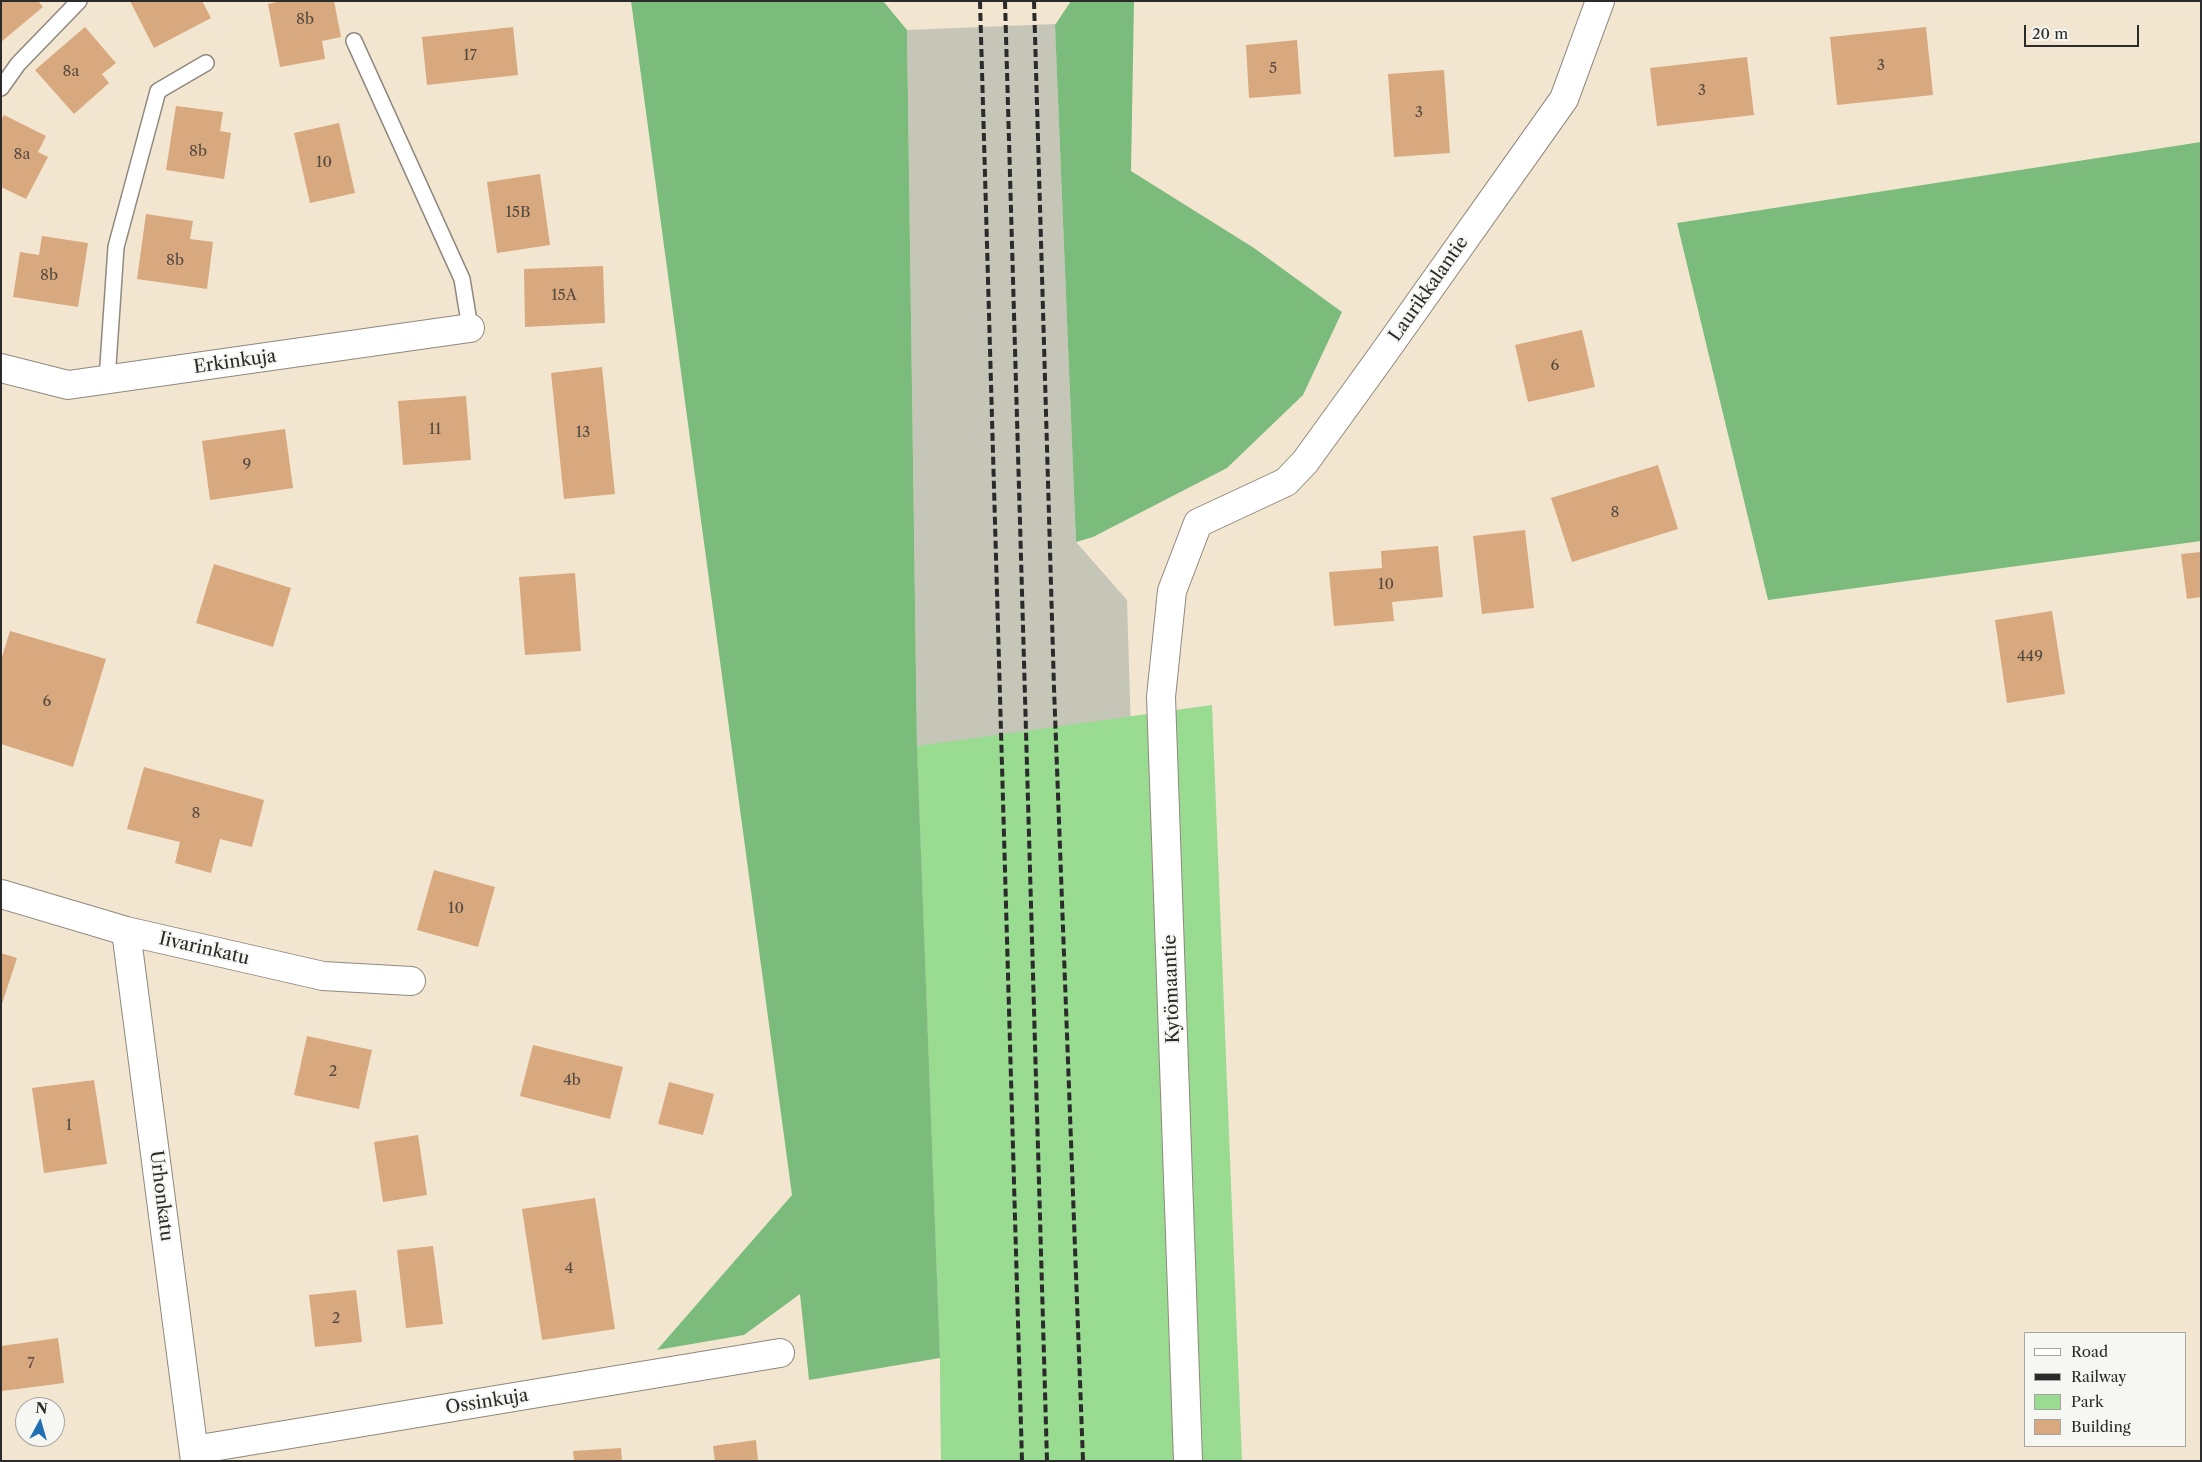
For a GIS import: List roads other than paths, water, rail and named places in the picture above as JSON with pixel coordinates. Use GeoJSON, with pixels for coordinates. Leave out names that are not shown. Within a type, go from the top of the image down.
{"type":"FeatureCollection","features":[{"type":"Feature","properties":{"kind":"street","name":"Laurikkalantie"},"geometry":{"type":"LineString","coordinates":[[1198,523],[1286,482],[1304,462],[1382,357],[1564,99],[1600,1]]}},
{"type":"Feature","properties":{"kind":"street","name":"Erkinkuja"},"geometry":{"type":"LineString","coordinates":[[1,368],[68,385],[470,328]]}},
{"type":"Feature","properties":{"kind":"street","name":"Kytömaantie"},"geometry":{"type":"LineString","coordinates":[[1188,1461],[1161,697],[1172,592],[1198,523]]}},
{"type":"Feature","properties":{"kind":"street","name":"Iivarinkatu"},"geometry":{"type":"LineString","coordinates":[[1,894],[126,931],[323,976],[411,981]]}},
{"type":"Feature","properties":{"kind":"street","name":"Urhonkatu"},"geometry":{"type":"LineString","coordinates":[[126,931],[194,1455]]}},
{"type":"Feature","properties":{"kind":"street","name":"Ossinkuja"},"geometry":{"type":"LineString","coordinates":[[194,1455],[780,1354]]}},
{"type":"Feature","properties":{"kind":"lane"},"geometry":{"type":"LineString","coordinates":[[1,88],[18,64],[79,1]]}},
{"type":"Feature","properties":{"kind":"lane"},"geometry":{"type":"LineString","coordinates":[[354,41],[462,279],[470,328]]}},
{"type":"Feature","properties":{"kind":"lane"},"geometry":{"type":"LineString","coordinates":[[107,380],[116,248],[158,91],[206,63]]}},
{"type":"Feature","properties":{"kind":"railway"},"geometry":{"type":"LineString","coordinates":[[980,1],[1022,1461]]}},
{"type":"Feature","properties":{"kind":"railway"},"geometry":{"type":"LineString","coordinates":[[1005,1],[1047,1461]]}},
{"type":"Feature","properties":{"kind":"railway"},"geometry":{"type":"LineString","coordinates":[[1034,1],[1054,688],[1083,1461]]}}]}
